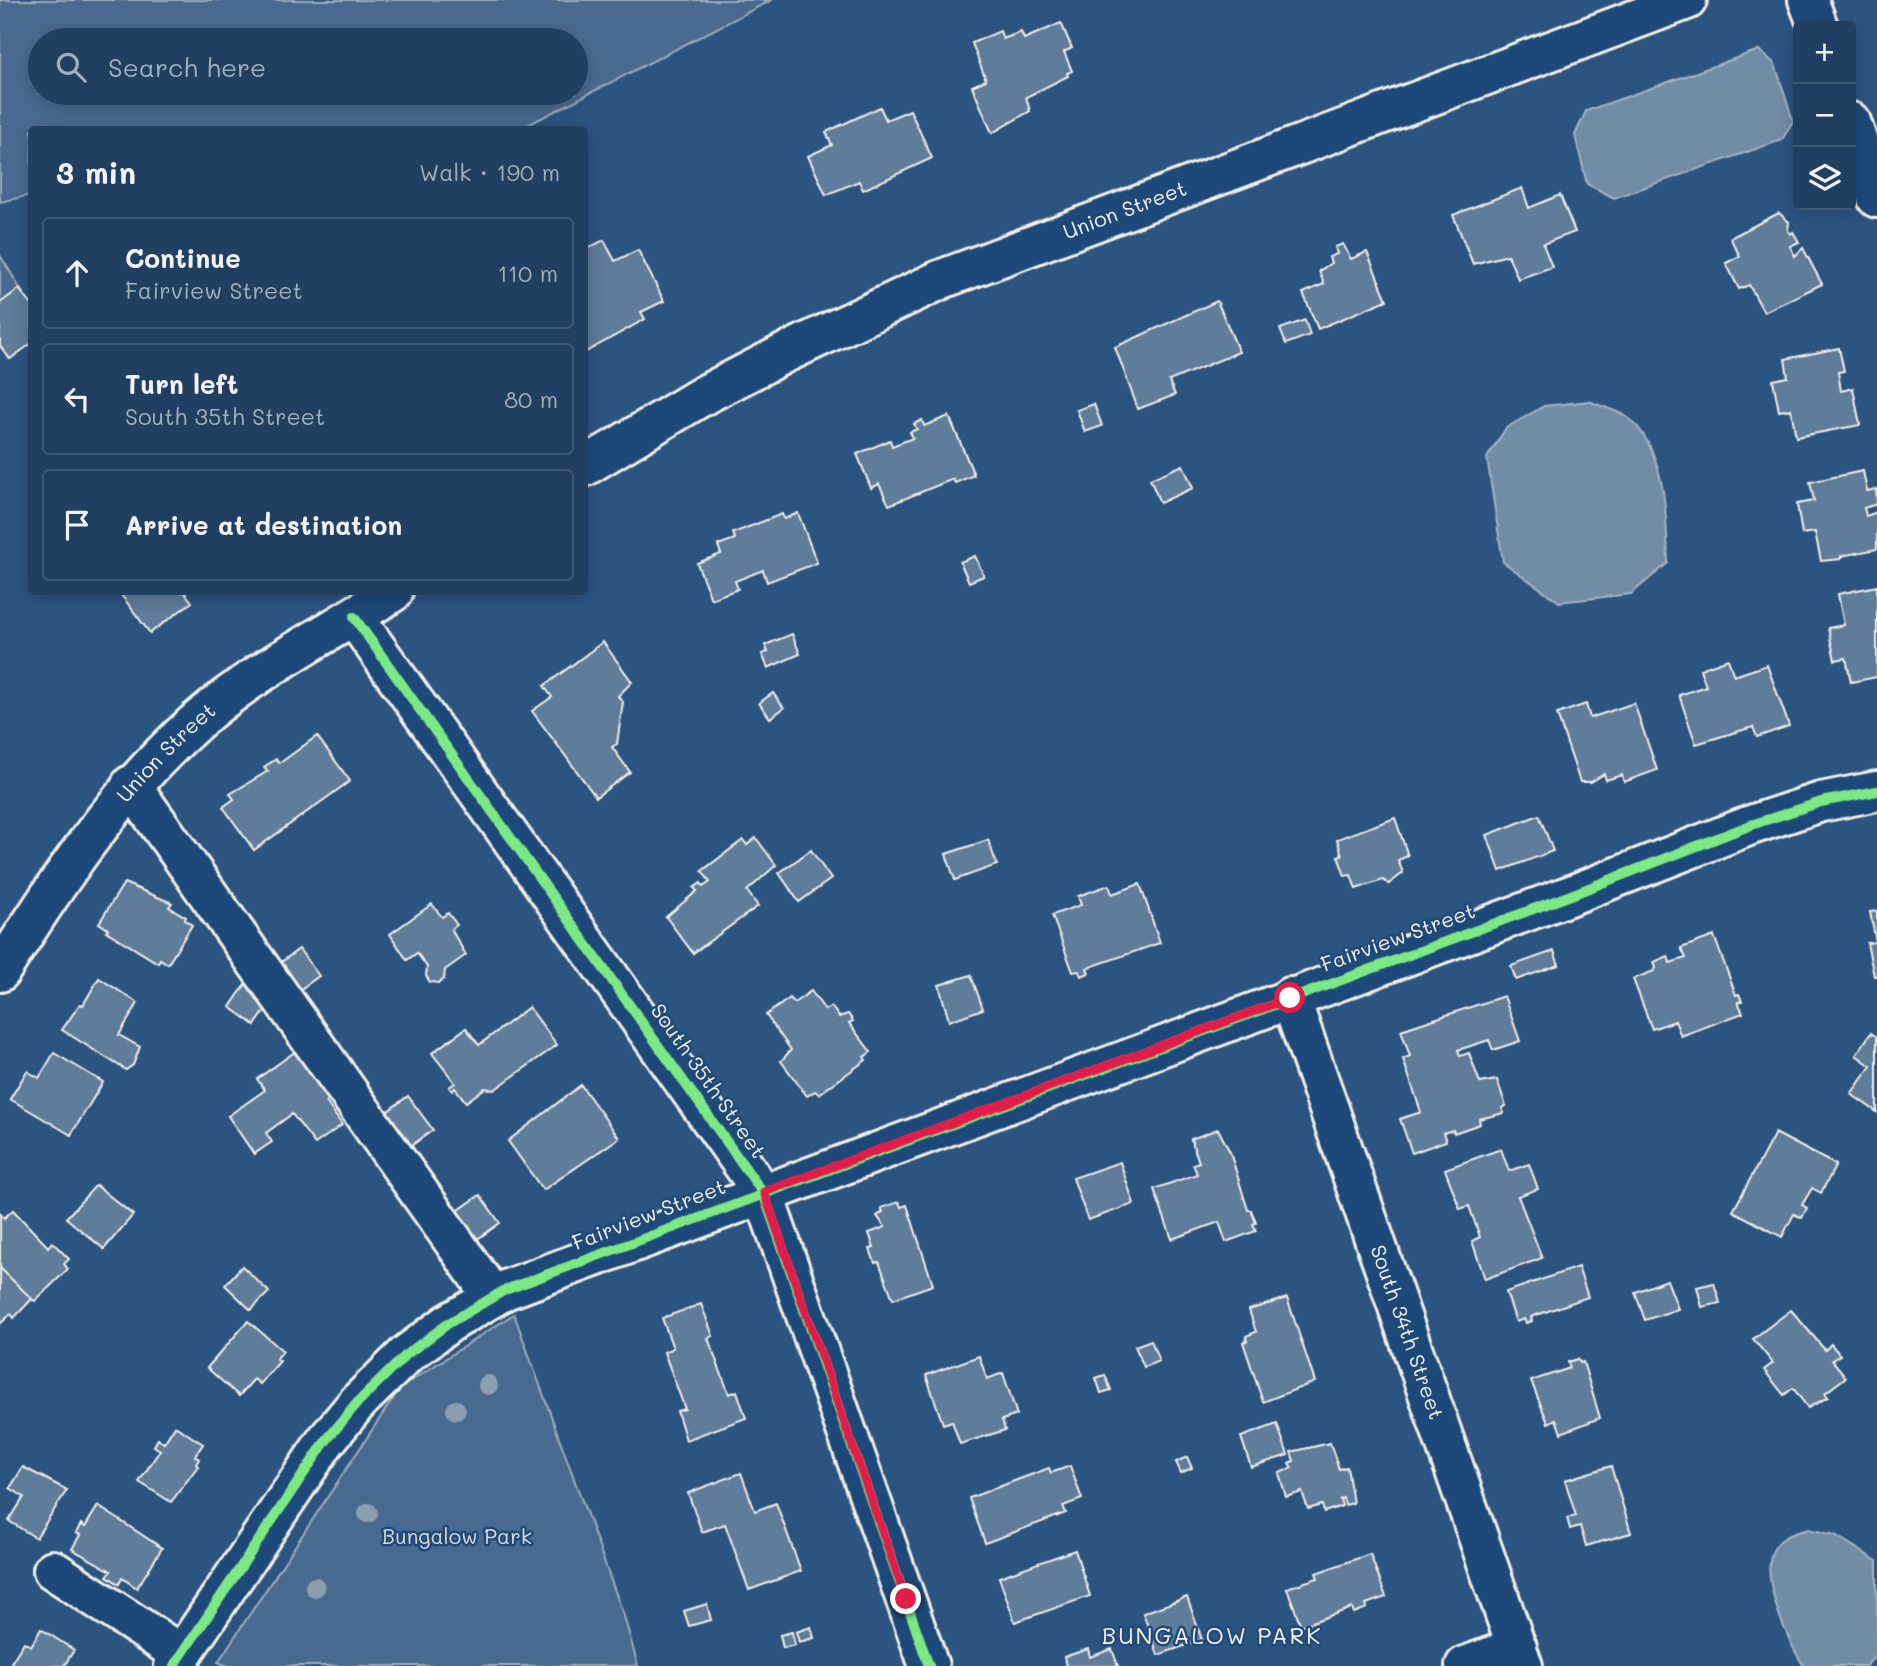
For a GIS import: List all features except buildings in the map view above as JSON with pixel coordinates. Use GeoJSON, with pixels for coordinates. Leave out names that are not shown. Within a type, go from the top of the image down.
{"type":"FeatureCollection","features":[{"type":"Feature","properties":{"kind":"street","name":"Union Street"},"geometry":{"type":"LineString","coordinates":[[588,465],[705,395],[776,357],[942,279],[1687,0]]}},
{"type":"Feature","properties":{"kind":"street"},"geometry":{"type":"LineString","coordinates":[[1808,0],[1816,21]]}},
{"type":"Feature","properties":{"kind":"street"},"geometry":{"type":"LineString","coordinates":[[1856,137],[1877,198]]}},
{"type":"Feature","properties":{"kind":"street","name":"Union Street"},"geometry":{"type":"LineString","coordinates":[[0,972],[88,838],[131,785],[198,720],[253,678],[388,595]]}},
{"type":"Feature","properties":{"kind":"street","name":"South 35th Street"},"geometry":{"type":"LineString","coordinates":[[354,617],[764,1192],[929,1666]]}},
{"type":"Feature","properties":{"kind":"street"},"geometry":{"type":"LineString","coordinates":[[131,785],[493,1297]]}},
{"type":"Feature","properties":{"kind":"street","name":"Fairview Street"},"geometry":{"type":"LineString","coordinates":[[178,1660],[326,1442],[358,1402],[407,1354],[493,1297],[764,1192],[1751,825],[1821,802],[1877,791]]}},
{"type":"Feature","properties":{"kind":"street","name":"South 34th Street"},"geometry":{"type":"LineString","coordinates":[[1290,998],[1520,1656]]}},
{"type":"Feature","properties":{"kind":"street"},"geometry":{"type":"LineString","coordinates":[[53,1570],[178,1660]]}},
{"type":"Feature","properties":{"kind":"street"},"geometry":{"type":"LineString","coordinates":[[1465,1666],[1520,1656]]}},
{"type":"Feature","properties":{"kind":"green space"},"geometry":{"type":"Polygon","coordinates":[[[0,0],[772,0],[588,94],[588,28],[28,28],[28,105],[567,105],[526,126],[28,126],[28,196],[0,202],[0,0]]]}},
{"type":"Feature","properties":{"kind":"green space"},"geometry":{"type":"Polygon","coordinates":[[[0,255],[28,301],[28,311],[0,331],[0,255]]]}},
{"type":"Feature","properties":{"kind":"green space","name":"Bungalow Park"},"geometry":{"type":"Polygon","coordinates":[[[514,1314],[624,1616],[638,1666],[228,1666],[218,1662],[400,1388],[514,1314]]]}},
{"type":"Feature","properties":{"kind":"shaded area"},"geometry":{"type":"Polygon","coordinates":[[[1759,50],[1775,64],[1793,121],[1782,140],[1614,198],[1587,184],[1575,135],[1586,111],[1759,50]]]}},
{"type":"Feature","properties":{"kind":"shaded area"},"geometry":{"type":"Polygon","coordinates":[[[1589,401],[1629,418],[1644,436],[1652,452],[1665,508],[1668,563],[1631,594],[1559,602],[1503,562],[1487,458],[1506,428],[1544,406],[1589,401]]]}},
{"type":"Feature","properties":{"kind":"shaded area"},"geometry":{"type":"Polygon","coordinates":[[[1808,1529],[1835,1535],[1877,1561],[1877,1654],[1866,1666],[1804,1666],[1783,1625],[1772,1590],[1770,1559],[1775,1547],[1782,1540],[1808,1529]]]}},
{"type":"Feature","properties":{"kind":"cycle path"},"geometry":{"type":"LineString","coordinates":[[354,617],[763,1193],[929,1666]]}},
{"type":"Feature","properties":{"kind":"cycle path"},"geometry":{"type":"LineString","coordinates":[[174,1666],[325,1442],[358,1402],[407,1354],[449,1323],[505,1290],[1571,895],[1751,825],[1821,802],[1877,791]]}},
{"type":"Feature","properties":{"kind":"district","name":"BUNGALOW PARK"},"geometry":{"type":"Point","coordinates":[1212,1636]}},
{"type":"Feature","properties":{"kind":"route"},"geometry":{"type":"LineString","coordinates":[[906,1599],[764,1192],[1290,998]]}}]}
